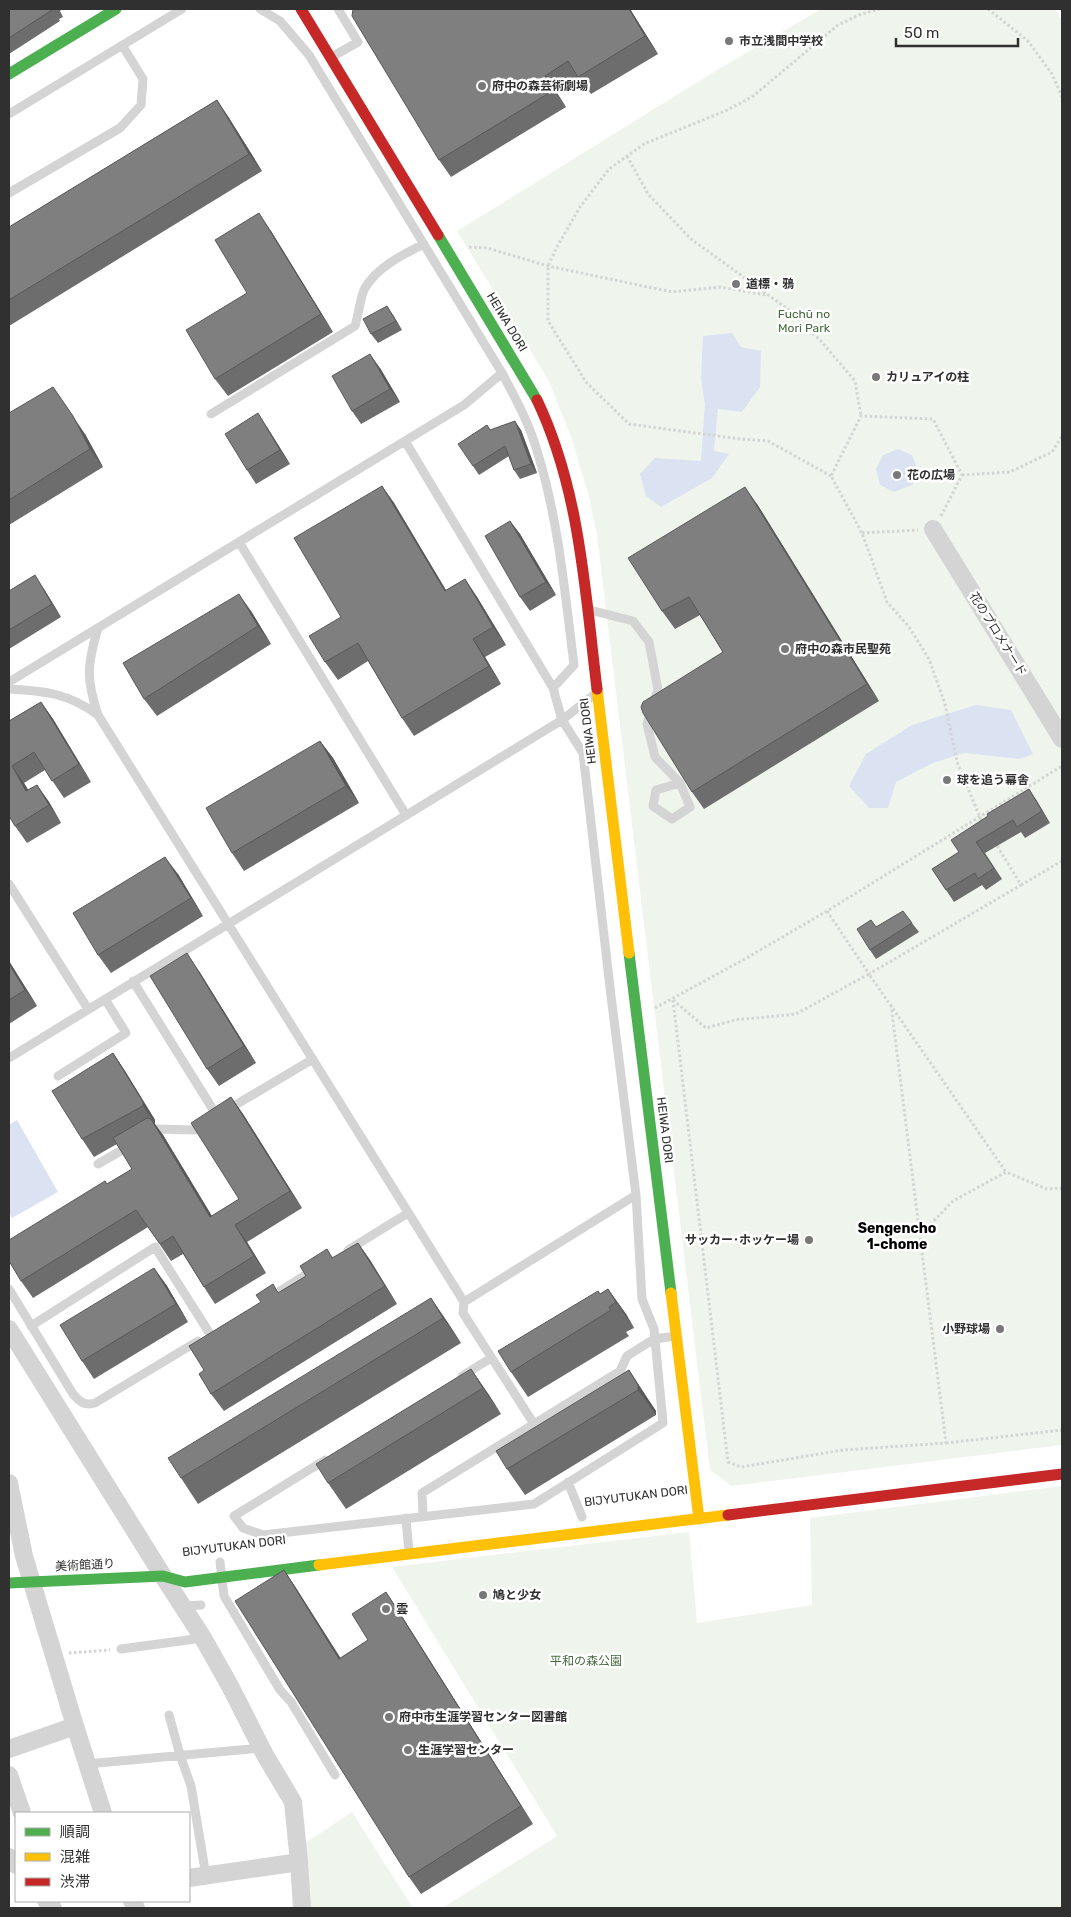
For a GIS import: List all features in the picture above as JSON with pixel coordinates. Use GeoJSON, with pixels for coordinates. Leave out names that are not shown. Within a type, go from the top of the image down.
{"type":"FeatureCollection","features":[{"type":"Feature","properties":{"kind":"street"},"geometry":{"type":"LineString","coordinates":[[9,74],[100,13],[116,9]]}},
{"type":"Feature","properties":{"kind":"street","name":"HEIWA DORI"},"geometry":{"type":"LineString","coordinates":[[301,9],[533,391],[556,442],[573,502],[699,1519]]}},
{"type":"Feature","properties":{"kind":"street","name":"花のプロメナード"},"geometry":{"type":"LineString","coordinates":[[934,529],[1062,739]]}},
{"type":"Feature","properties":{"kind":"street"},"geometry":{"type":"LineString","coordinates":[[9,1330],[192,1606],[203,1638],[293,1802],[300,1862],[302,1908]]}},
{"type":"Feature","properties":{"kind":"street"},"geometry":{"type":"LineString","coordinates":[[170,1571],[185,1582],[288,1573],[409,1555],[480,1542],[699,1519],[1062,1474]]}},
{"type":"Feature","properties":{"kind":"street"},"geometry":{"type":"LineString","coordinates":[[9,1483],[31,1581],[103,1812]]}},
{"type":"Feature","properties":{"kind":"street","name":"美術館通り"},"geometry":{"type":"LineString","coordinates":[[9,1583],[170,1571]]}},
{"type":"Feature","properties":{"kind":"street"},"geometry":{"type":"LineString","coordinates":[[9,1749],[75,1726]]}},
{"type":"Feature","properties":{"kind":"street"},"geometry":{"type":"LineString","coordinates":[[9,1775],[22,1812]]}},
{"type":"Feature","properties":{"kind":"street"},"geometry":{"type":"LineString","coordinates":[[197,1877],[300,1862]]}},
{"type":"Feature","properties":{"kind":"lane"},"geometry":{"type":"LineString","coordinates":[[9,114],[182,9]]}},
{"type":"Feature","properties":{"kind":"lane"},"geometry":{"type":"LineString","coordinates":[[260,9],[280,21],[309,54],[516,399],[538,452],[550,496],[558,539],[574,665],[552,688]]}},
{"type":"Feature","properties":{"kind":"lane"},"geometry":{"type":"LineString","coordinates":[[330,58],[358,42],[338,9]]}},
{"type":"Feature","properties":{"kind":"lane"},"geometry":{"type":"LineString","coordinates":[[9,193],[120,128],[141,105],[143,79],[122,45]]}},
{"type":"Feature","properties":{"kind":"lane"},"geometry":{"type":"LineString","coordinates":[[211,414],[355,326],[364,289],[379,271],[404,254],[424,244]]}},
{"type":"Feature","properties":{"kind":"lane"},"geometry":{"type":"LineString","coordinates":[[9,682],[464,405],[502,373]]}},
{"type":"Feature","properties":{"kind":"lane"},"geometry":{"type":"LineString","coordinates":[[334,1455],[234,1516],[243,1528],[263,1534],[534,1504],[663,1423],[654,1330],[642,1299],[636,1196],[610,996],[583,753],[562,720],[552,688],[405,441]]}},
{"type":"Feature","properties":{"kind":"lane"},"geometry":{"type":"LineString","coordinates":[[239,542],[406,815]]}},
{"type":"Feature","properties":{"kind":"lane"},"geometry":{"type":"LineString","coordinates":[[587,610],[633,621],[649,642],[658,690],[646,724],[655,757],[680,783],[690,807],[672,819],[653,806],[656,790],[680,783]]}},
{"type":"Feature","properties":{"kind":"lane"},"geometry":{"type":"LineString","coordinates":[[98,628],[90,654],[88,676],[98,715],[464,1302],[463,1313],[534,1424]]}},
{"type":"Feature","properties":{"kind":"lane"},"geometry":{"type":"LineString","coordinates":[[9,689],[36,691],[67,697],[83,704],[98,715]]}},
{"type":"Feature","properties":{"kind":"lane"},"geometry":{"type":"LineString","coordinates":[[9,1058],[562,720],[597,692]]}},
{"type":"Feature","properties":{"kind":"lane"},"geometry":{"type":"LineString","coordinates":[[9,886],[88,1009]]}},
{"type":"Feature","properties":{"kind":"lane"},"geometry":{"type":"LineString","coordinates":[[134,981],[217,1116]]}},
{"type":"Feature","properties":{"kind":"lane"},"geometry":{"type":"LineString","coordinates":[[58,1076],[126,1033],[105,998]]}},
{"type":"Feature","properties":{"kind":"lane"},"geometry":{"type":"LineString","coordinates":[[98,1164],[157,1129],[195,1130],[313,1059]]}},
{"type":"Feature","properties":{"kind":"lane"},"geometry":{"type":"LineString","coordinates":[[464,1302],[636,1196]]}},
{"type":"Feature","properties":{"kind":"lane"},"geometry":{"type":"LineString","coordinates":[[342,1253],[408,1213]]}},
{"type":"Feature","properties":{"kind":"lane"},"geometry":{"type":"LineString","coordinates":[[9,1289],[31,1326],[73,1394],[80,1402],[87,1405],[95,1403],[214,1331],[155,1247],[31,1326]]}},
{"type":"Feature","properties":{"kind":"lane"},"geometry":{"type":"LineString","coordinates":[[259,1304],[326,1263]]}},
{"type":"Feature","properties":{"kind":"lane"},"geometry":{"type":"LineString","coordinates":[[423,1516],[422,1493],[620,1371],[627,1356],[654,1339],[677,1336]]}},
{"type":"Feature","properties":{"kind":"lane"},"geometry":{"type":"LineString","coordinates":[[450,1383],[491,1358]]}},
{"type":"Feature","properties":{"kind":"lane"},"geometry":{"type":"LineString","coordinates":[[568,1482],[582,1517]]}},
{"type":"Feature","properties":{"kind":"lane"},"geometry":{"type":"LineString","coordinates":[[406,1518],[409,1555]]}},
{"type":"Feature","properties":{"kind":"lane"},"geometry":{"type":"LineString","coordinates":[[220,1562],[224,1596],[239,1613],[335,1774]]}},
{"type":"Feature","properties":{"kind":"lane"},"geometry":{"type":"LineString","coordinates":[[121,1649],[203,1638]]}},
{"type":"Feature","properties":{"kind":"lane"},"geometry":{"type":"LineString","coordinates":[[169,1715],[191,1786],[197,1877]]}},
{"type":"Feature","properties":{"kind":"lane"},"geometry":{"type":"LineString","coordinates":[[87,1764],[262,1748]]}},
{"type":"Feature","properties":{"kind":"path"},"geometry":{"type":"LineString","coordinates":[[880,9],[861,14],[838,25],[752,97],[725,111],[644,144],[609,169],[580,206],[548,266],[548,321],[586,382],[629,424],[768,441],[831,476],[862,534],[888,602],[909,627],[929,659],[945,704],[957,762],[978,816],[983,824]]}},
{"type":"Feature","properties":{"kind":"path"},"geometry":{"type":"LineString","coordinates":[[988,9],[1028,41],[1052,74],[1062,97]]}},
{"type":"Feature","properties":{"kind":"path"},"geometry":{"type":"LineString","coordinates":[[627,156],[648,194],[691,239],[767,296],[789,310],[820,340],[855,381],[861,416],[831,476]]}},
{"type":"Feature","properties":{"kind":"path"},"geometry":{"type":"LineString","coordinates":[[444,244],[487,248],[548,266],[672,292],[720,286],[767,296]]}},
{"type":"Feature","properties":{"kind":"path"},"geometry":{"type":"LineString","coordinates":[[861,416],[934,419],[962,475]]}},
{"type":"Feature","properties":{"kind":"path"},"geometry":{"type":"LineString","coordinates":[[962,475],[1010,472],[1052,452],[1062,436]]}},
{"type":"Feature","properties":{"kind":"path"},"geometry":{"type":"LineString","coordinates":[[862,534],[934,529],[962,475]]}},
{"type":"Feature","properties":{"kind":"path"},"geometry":{"type":"LineString","coordinates":[[637,1017],[673,1000],[827,911],[978,816],[1062,766]]}},
{"type":"Feature","properties":{"kind":"path"},"geometry":{"type":"LineString","coordinates":[[992,839],[1021,885]]}},
{"type":"Feature","properties":{"kind":"path"},"geometry":{"type":"LineString","coordinates":[[673,1000],[706,1028],[735,1020],[796,1014],[869,974],[1062,861]]}},
{"type":"Feature","properties":{"kind":"path"},"geometry":{"type":"LineString","coordinates":[[827,911],[1006,1172],[1047,1189],[1062,1188]]}},
{"type":"Feature","properties":{"kind":"path"},"geometry":{"type":"LineString","coordinates":[[673,1000],[728,1462],[741,1467],[843,1450],[946,1443],[1062,1430]]}},
{"type":"Feature","properties":{"kind":"path"},"geometry":{"type":"LineString","coordinates":[[891,1005],[946,1443]]}},
{"type":"Feature","properties":{"kind":"path"},"geometry":{"type":"LineString","coordinates":[[920,1235],[953,1200],[1006,1172]]}},
{"type":"Feature","properties":{"kind":"path"},"geometry":{"type":"LineString","coordinates":[[54,1655],[121,1649]]}},
{"type":"Feature","properties":{"kind":"green space","name":"Fuchū no Mori Park"},"geometry":{"type":"Polygon","coordinates":[[[821,9],[1055,9],[1062,20],[1062,1445],[732,1486],[710,1470],[597,535],[588,493],[571,437],[549,381],[457,231],[712,73],[821,9]]]}},
{"type":"Feature","properties":{"kind":"green space","name":"平和の森公園"},"geometry":{"type":"Polygon","coordinates":[[[1062,1486],[1062,1908],[442,1908],[557,1836],[392,1567],[689,1532],[697,1623],[812,1605],[810,1518],[1062,1486]]]}},
{"type":"Feature","properties":{"kind":"green space"},"geometry":{"type":"Polygon","coordinates":[[[352,1812],[413,1908],[309,1908],[305,1843],[352,1812]]]}},
{"type":"Feature","properties":{"kind":"water"},"geometry":{"type":"Polygon","coordinates":[[[732,333],[741,347],[761,351],[760,387],[742,412],[718,409],[714,451],[729,454],[712,478],[661,507],[646,496],[640,474],[655,458],[701,461],[705,404],[701,379],[703,336],[732,333]]]}},
{"type":"Feature","properties":{"kind":"water"},"geometry":{"type":"Polygon","coordinates":[[[898,449],[912,455],[919,472],[912,485],[894,492],[880,485],[876,469],[883,455],[898,449]]]}},
{"type":"Feature","properties":{"kind":"water"},"geometry":{"type":"Polygon","coordinates":[[[976,705],[1011,710],[1033,754],[1020,759],[964,753],[933,763],[896,782],[888,808],[869,808],[849,786],[866,754],[912,725],[976,705]]]}},
{"type":"Feature","properties":{"kind":"water"},"geometry":{"type":"Polygon","coordinates":[[[17,1120],[58,1192],[12,1218],[9,1212],[9,1125],[17,1120]]]}},
{"type":"Feature","properties":{"kind":"building"},"geometry":{"type":"Polygon","coordinates":[[[9,9],[52,9],[52,10],[9,38],[9,9]]]}},
{"type":"Feature","properties":{"kind":"building","name":"府中の森芸術劇場"},"geometry":{"type":"Polygon","coordinates":[[[353,9],[629,9],[645,36],[578,77],[568,61],[545,76],[554,90],[439,160],[352,16],[353,9]]]}},
{"type":"Feature","properties":{"kind":"building"},"geometry":{"type":"Polygon","coordinates":[[[217,100],[249,154],[9,300],[9,227],[217,100]]]}},
{"type":"Feature","properties":{"kind":"building"},"geometry":{"type":"Polygon","coordinates":[[[259,213],[321,314],[215,379],[186,330],[247,293],[215,240],[259,213]]]}},
{"type":"Feature","properties":{"kind":"building"},"geometry":{"type":"Polygon","coordinates":[[[387,306],[396,321],[371,334],[363,319],[387,306]]]}},
{"type":"Feature","properties":{"kind":"building"},"geometry":{"type":"Polygon","coordinates":[[[370,354],[390,389],[352,411],[332,376],[370,354]]]}},
{"type":"Feature","properties":{"kind":"building"},"geometry":{"type":"Polygon","coordinates":[[[53,387],[73,416],[90,449],[9,500],[9,413],[53,387]]]}},
{"type":"Feature","properties":{"kind":"building"},"geometry":{"type":"Polygon","coordinates":[[[258,413],[280,450],[247,470],[225,434],[258,413]]]}},
{"type":"Feature","properties":{"kind":"building"},"geometry":{"type":"Polygon","coordinates":[[[515,421],[531,464],[514,470],[505,446],[473,466],[458,444],[487,425],[490,430],[515,421]]]}},
{"type":"Feature","properties":{"kind":"building"},"geometry":{"type":"Polygon","coordinates":[[[382,486],[445,591],[465,579],[493,627],[473,639],[489,666],[402,718],[358,643],[325,662],[309,636],[341,617],[294,538],[382,486]]]}},
{"type":"Feature","properties":{"kind":"building","name":"府中の森市民聖苑"},"geometry":{"type":"Polygon","coordinates":[[[745,487],[867,684],[692,792],[641,707],[643,702],[723,652],[689,597],[662,611],[628,558],[745,487]]]}},
{"type":"Feature","properties":{"kind":"building"},"geometry":{"type":"Polygon","coordinates":[[[510,521],[546,582],[520,597],[485,536],[510,521]]]}},
{"type":"Feature","properties":{"kind":"building"},"geometry":{"type":"Polygon","coordinates":[[[35,575],[52,604],[9,630],[9,591],[35,575]]]}},
{"type":"Feature","properties":{"kind":"building"},"geometry":{"type":"Polygon","coordinates":[[[239,594],[258,626],[144,699],[123,663],[239,594]]]}},
{"type":"Feature","properties":{"kind":"building"},"geometry":{"type":"Polygon","coordinates":[[[41,702],[79,764],[52,781],[34,752],[12,766],[26,791],[37,785],[49,805],[15,826],[9,816],[9,721],[41,702]]]}},
{"type":"Feature","properties":{"kind":"building"},"geometry":{"type":"Polygon","coordinates":[[[320,741],[346,786],[232,853],[206,808],[320,741]]]}},
{"type":"Feature","properties":{"kind":"building"},"geometry":{"type":"Polygon","coordinates":[[[1029,789],[1042,811],[1017,827],[1013,820],[976,842],[994,868],[978,879],[975,873],[946,890],[932,869],[959,852],[951,840],[988,816],[987,814],[1029,789]]]}},
{"type":"Feature","properties":{"kind":"building"},"geometry":{"type":"Polygon","coordinates":[[[165,857],[191,898],[98,955],[73,913],[165,857]]]}},
{"type":"Feature","properties":{"kind":"building"},"geometry":{"type":"Polygon","coordinates":[[[903,911],[912,923],[870,950],[857,929],[871,920],[876,927],[903,911]]]}},
{"type":"Feature","properties":{"kind":"building"},"geometry":{"type":"Polygon","coordinates":[[[187,953],[244,1046],[207,1069],[150,976],[187,953]]]}},
{"type":"Feature","properties":{"kind":"building"},"geometry":{"type":"Polygon","coordinates":[[[9,964],[25,990],[9,1000],[9,964]]]}},
{"type":"Feature","properties":{"kind":"building"},"geometry":{"type":"Polygon","coordinates":[[[113,1053],[143,1102],[143,1106],[82,1139],[52,1091],[113,1053]]]}},
{"type":"Feature","properties":{"kind":"building"},"geometry":{"type":"Polygon","coordinates":[[[231,1097],[290,1191],[235,1225],[254,1256],[204,1287],[173,1236],[160,1244],[136,1210],[21,1281],[9,1261],[9,1240],[105,1181],[107,1184],[132,1169],[113,1138],[147,1118],[151,1119],[210,1217],[239,1199],[191,1123],[231,1097]]]}},
{"type":"Feature","properties":{"kind":"building"},"geometry":{"type":"Polygon","coordinates":[[[358,1243],[385,1286],[211,1394],[199,1374],[204,1370],[189,1346],[261,1302],[256,1295],[273,1284],[278,1293],[306,1276],[300,1266],[327,1249],[332,1258],[358,1243]]]}},
{"type":"Feature","properties":{"kind":"building"},"geometry":{"type":"Polygon","coordinates":[[[154,1268],[176,1304],[82,1361],[60,1325],[154,1268]]]}},
{"type":"Feature","properties":{"kind":"building"},"geometry":{"type":"Polygon","coordinates":[[[608,1289],[616,1302],[609,1307],[611,1310],[511,1372],[498,1351],[598,1291],[600,1294],[608,1289]]]}},
{"type":"Feature","properties":{"kind":"building"},"geometry":{"type":"Polygon","coordinates":[[[431,1298],[443,1318],[181,1478],[168,1458],[431,1298]]]}},
{"type":"Feature","properties":{"kind":"building"},"geometry":{"type":"Polygon","coordinates":[[[471,1369],[483,1388],[328,1483],[316,1464],[471,1369]]]}},
{"type":"Feature","properties":{"kind":"building"},"geometry":{"type":"Polygon","coordinates":[[[629,1370],[638,1385],[638,1390],[507,1469],[496,1451],[629,1370]]]}},
{"type":"Feature","properties":{"kind":"building","name":"生涯学習センター"},"geometry":{"type":"Polygon","coordinates":[[[284,1570],[339,1659],[368,1640],[352,1614],[386,1592],[521,1806],[409,1877],[235,1601],[284,1570]]]}},
{"type":"Feature","properties":{"kind":"traffic: fast"},"geometry":{"type":"LineString","coordinates":[[9,74],[116,9]]}},
{"type":"Feature","properties":{"kind":"traffic: fast"},"geometry":{"type":"LineString","coordinates":[[438,235],[537,400]]}},
{"type":"Feature","properties":{"kind":"traffic: fast"},"geometry":{"type":"LineString","coordinates":[[629,953],[671,1293]]}},
{"type":"Feature","properties":{"kind":"traffic: fast"},"geometry":{"type":"LineString","coordinates":[[9,1583],[163,1576],[185,1582],[319,1565]]}},
{"type":"Feature","properties":{"kind":"traffic: slow"},"geometry":{"type":"LineString","coordinates":[[597,689],[629,953]]}},
{"type":"Feature","properties":{"kind":"traffic: slow"},"geometry":{"type":"LineString","coordinates":[[671,1293],[699,1519]]}},
{"type":"Feature","properties":{"kind":"traffic: slow"},"geometry":{"type":"LineString","coordinates":[[319,1565],[728,1515]]}},
{"type":"Feature","properties":{"kind":"traffic: jam"},"geometry":{"type":"LineString","coordinates":[[301,9],[438,235]]}},
{"type":"Feature","properties":{"kind":"traffic: jam"},"geometry":{"type":"LineString","coordinates":[[537,400],[563,469],[572,505],[584,578],[597,689]]}},
{"type":"Feature","properties":{"kind":"traffic: jam"},"geometry":{"type":"LineString","coordinates":[[728,1515],[1062,1474]]}},
{"type":"Feature","properties":{"kind":"place","name":"市立浅間中学校"},"geometry":{"type":"Point","coordinates":[729,41]}},
{"type":"Feature","properties":{"kind":"place","name":"府中の森芸術劇場"},"geometry":{"type":"Point","coordinates":[482,86]}},
{"type":"Feature","properties":{"kind":"place","name":"道標・鴉"},"geometry":{"type":"Point","coordinates":[736,284]}},
{"type":"Feature","properties":{"kind":"place","name":"カリュアイの柱"},"geometry":{"type":"Point","coordinates":[876,377]}},
{"type":"Feature","properties":{"kind":"place","name":"花の広場"},"geometry":{"type":"Point","coordinates":[897,475]}},
{"type":"Feature","properties":{"kind":"place","name":"府中の森市民聖苑"},"geometry":{"type":"Point","coordinates":[785,649]}},
{"type":"Feature","properties":{"kind":"place","name":"球を追う幕舎"},"geometry":{"type":"Point","coordinates":[947,780]}},
{"type":"Feature","properties":{"kind":"place","name":"サッカー･ホッケー場"},"geometry":{"type":"Point","coordinates":[809,1240]}},
{"type":"Feature","properties":{"kind":"place","name":"小野球場"},"geometry":{"type":"Point","coordinates":[1000,1329]}},
{"type":"Feature","properties":{"kind":"place","name":"鳩と少女"},"geometry":{"type":"Point","coordinates":[483,1595]}},
{"type":"Feature","properties":{"kind":"place","name":"雲"},"geometry":{"type":"Point","coordinates":[386,1609]}},
{"type":"Feature","properties":{"kind":"place","name":"府中市生涯学習センター図書館"},"geometry":{"type":"Point","coordinates":[389,1717]}},
{"type":"Feature","properties":{"kind":"place","name":"生涯学習センター"},"geometry":{"type":"Point","coordinates":[408,1750]}},
{"type":"Feature","properties":{"kind":"district","name":"Sengencho 1-chome"},"geometry":{"type":"Point","coordinates":[897,1236]}}]}
